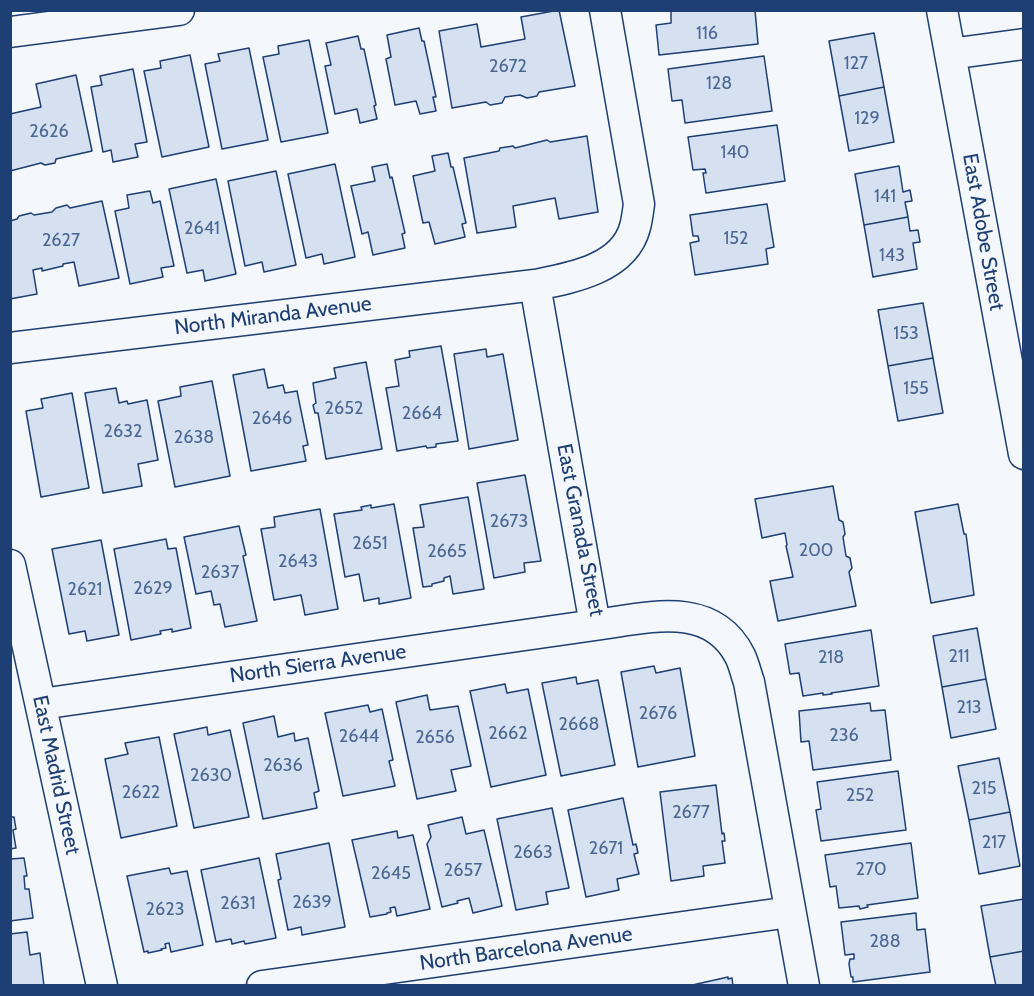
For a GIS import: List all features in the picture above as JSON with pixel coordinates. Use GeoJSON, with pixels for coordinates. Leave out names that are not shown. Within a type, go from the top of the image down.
{"type":"FeatureCollection","features":[{"type":"Feature","properties":{"kind":"street"},"geometry":{"type":"LineString","coordinates":[[10,32],[179,10]]}},
{"type":"Feature","properties":{"kind":"street"},"geometry":{"type":"LineString","coordinates":[[535,285],[600,268],[622,250],[635,229],[639,204],[605,10]]}},
{"type":"Feature","properties":{"kind":"street","name":"East Adobe Street"},"geometry":{"type":"LineString","coordinates":[[942,10],[1023,453]]}},
{"type":"Feature","properties":{"kind":"street"},"geometry":{"type":"LineString","coordinates":[[950,54],[1023,44]]}},
{"type":"Feature","properties":{"kind":"street","name":"North Miranda Avenue"},"geometry":{"type":"LineString","coordinates":[[10,348],[535,285]]}},
{"type":"Feature","properties":{"kind":"street","name":"East Granada Street"},"geometry":{"type":"LineString","coordinates":[[535,285],[596,625],[665,615],[698,618],[722,631],[740,656],[749,682],[804,986]]}},
{"type":"Feature","properties":{"kind":"street","name":"East Madrid Street"},"geometry":{"type":"LineString","coordinates":[[10,565],[102,986]]}},
{"type":"Feature","properties":{"kind":"street","name":"North Sierra Avenue"},"geometry":{"type":"LineString","coordinates":[[41,704],[596,625]]}},
{"type":"Feature","properties":{"kind":"street","name":"North Barcelona Avenue"},"geometry":{"type":"LineString","coordinates":[[262,986],[790,912]]}},
{"type":"Feature","properties":{"kind":"building"},"geometry":{"type":"Polygon","coordinates":[[[559,10],[575,86],[539,92],[537,96],[527,98],[520,95],[505,97],[502,103],[490,105],[486,102],[452,108],[439,31],[477,24],[481,47],[525,39],[521,17],[559,10]]]}},
{"type":"Feature","properties":{"kind":"building"},"geometry":{"type":"Polygon","coordinates":[[[671,10],[755,10],[758,44],[659,55],[656,25],[671,23],[671,10]]]}},
{"type":"Feature","properties":{"kind":"building"},"geometry":{"type":"Polygon","coordinates":[[[419,28],[436,97],[433,97],[436,111],[420,114],[416,101],[395,105],[386,59],[391,57],[387,35],[419,28]]]}},
{"type":"Feature","properties":{"kind":"building"},"geometry":{"type":"Polygon","coordinates":[[[874,33],[884,87],[839,96],[829,41],[874,33]]]}},
{"type":"Feature","properties":{"kind":"building"},"geometry":{"type":"Polygon","coordinates":[[[358,36],[361,49],[364,49],[377,119],[360,123],[357,109],[335,114],[325,66],[331,65],[326,43],[358,36]]]}},
{"type":"Feature","properties":{"kind":"building"},"geometry":{"type":"Polygon","coordinates":[[[309,40],[328,133],[281,142],[263,57],[279,54],[278,46],[309,40]]]}},
{"type":"Feature","properties":{"kind":"building"},"geometry":{"type":"Polygon","coordinates":[[[249,48],[268,140],[222,149],[205,64],[220,61],[218,54],[249,48]]]}},
{"type":"Feature","properties":{"kind":"building"},"geometry":{"type":"Polygon","coordinates":[[[190,55],[209,147],[162,157],[144,71],[161,68],[160,61],[190,55]]]}},
{"type":"Feature","properties":{"kind":"building"},"geometry":{"type":"Polygon","coordinates":[[[764,56],[772,111],[685,123],[682,100],[672,101],[668,69],[764,56]]]}},
{"type":"Feature","properties":{"kind":"building"},"geometry":{"type":"Polygon","coordinates":[[[133,69],[147,142],[135,144],[138,157],[113,162],[111,150],[103,152],[91,87],[102,85],[100,76],[133,69]]]}},
{"type":"Feature","properties":{"kind":"building"},"geometry":{"type":"Polygon","coordinates":[[[76,75],[92,151],[56,159],[55,163],[45,165],[41,163],[10,171],[10,114],[41,107],[36,84],[76,75]]]}},
{"type":"Feature","properties":{"kind":"building"},"geometry":{"type":"Polygon","coordinates":[[[884,87],[894,142],[849,151],[839,96],[884,87]]]}},
{"type":"Feature","properties":{"kind":"building"},"geometry":{"type":"Polygon","coordinates":[[[777,125],[785,181],[706,193],[703,173],[706,173],[705,169],[693,170],[688,137],[777,125]]]}},
{"type":"Feature","properties":{"kind":"building"},"geometry":{"type":"Polygon","coordinates":[[[587,136],[598,212],[559,219],[555,198],[513,206],[516,227],[477,233],[464,158],[499,151],[500,148],[513,146],[515,148],[547,140],[550,142],[587,136]]]}},
{"type":"Feature","properties":{"kind":"building"},"geometry":{"type":"Polygon","coordinates":[[[448,153],[466,223],[462,224],[465,237],[435,244],[429,222],[423,223],[413,176],[435,171],[432,156],[448,153]]]}},
{"type":"Feature","properties":{"kind":"building"},"geometry":{"type":"Polygon","coordinates":[[[335,164],[355,257],[324,264],[322,254],[306,258],[288,174],[335,164]]]}},
{"type":"Feature","properties":{"kind":"building"},"geometry":{"type":"Polygon","coordinates":[[[387,164],[405,233],[402,234],[405,248],[373,255],[368,232],[362,234],[351,186],[375,181],[372,167],[387,164]]]}},
{"type":"Feature","properties":{"kind":"building"},"geometry":{"type":"Polygon","coordinates":[[[899,166],[903,192],[910,190],[912,201],[905,202],[908,217],[864,225],[855,174],[899,166]]]}},
{"type":"Feature","properties":{"kind":"building"},"geometry":{"type":"Polygon","coordinates":[[[276,171],[296,265],[264,272],[262,262],[245,266],[228,181],[276,171]]]}},
{"type":"Feature","properties":{"kind":"building"},"geometry":{"type":"Polygon","coordinates":[[[216,179],[236,274],[205,281],[203,270],[187,273],[169,189],[216,179]]]}},
{"type":"Feature","properties":{"kind":"building"},"geometry":{"type":"Polygon","coordinates":[[[150,191],[153,203],[160,201],[174,266],[161,268],[163,277],[130,284],[115,211],[129,208],[127,195],[150,191]]]}},
{"type":"Feature","properties":{"kind":"building"},"geometry":{"type":"Polygon","coordinates":[[[102,201],[119,278],[79,286],[74,262],[42,271],[42,268],[33,270],[37,294],[10,299],[10,221],[31,213],[34,215],[52,212],[56,208],[67,205],[70,208],[102,201]]]}},
{"type":"Feature","properties":{"kind":"building"},"geometry":{"type":"Polygon","coordinates":[[[767,204],[774,247],[766,249],[768,264],[695,275],[690,243],[699,241],[698,236],[693,236],[690,215],[767,204]]]}},
{"type":"Feature","properties":{"kind":"building"},"geometry":{"type":"Polygon","coordinates":[[[908,217],[910,231],[918,230],[920,242],[913,243],[917,269],[873,277],[864,225],[908,217]]]}},
{"type":"Feature","properties":{"kind":"building"},"geometry":{"type":"Polygon","coordinates":[[[923,303],[933,358],[888,366],[878,310],[923,303]]]}},
{"type":"Feature","properties":{"kind":"building"},"geometry":{"type":"Polygon","coordinates":[[[441,346],[458,441],[436,444],[436,447],[427,448],[426,446],[397,451],[386,388],[399,386],[395,360],[410,357],[409,351],[441,346]]]}},
{"type":"Feature","properties":{"kind":"building"},"geometry":{"type":"Polygon","coordinates":[[[486,349],[487,357],[503,354],[518,440],[469,449],[454,354],[486,349]]]}},
{"type":"Feature","properties":{"kind":"building"},"geometry":{"type":"Polygon","coordinates":[[[933,358],[943,413],[898,421],[888,366],[933,358]]]}},
{"type":"Feature","properties":{"kind":"building"},"geometry":{"type":"Polygon","coordinates":[[[366,362],[382,449],[326,459],[318,413],[315,413],[313,405],[316,403],[313,383],[336,378],[334,368],[366,362]]]}},
{"type":"Feature","properties":{"kind":"building"},"geometry":{"type":"Polygon","coordinates":[[[264,369],[268,388],[283,385],[285,393],[297,391],[308,445],[303,446],[306,461],[251,471],[233,375],[264,369]]]}},
{"type":"Feature","properties":{"kind":"building"},"geometry":{"type":"Polygon","coordinates":[[[212,381],[230,476],[175,487],[158,401],[181,396],[180,387],[212,381]]]}},
{"type":"Feature","properties":{"kind":"building"},"geometry":{"type":"Polygon","coordinates":[[[116,388],[119,403],[127,401],[128,404],[147,400],[158,460],[138,464],[142,486],[103,493],[85,393],[116,388]]]}},
{"type":"Feature","properties":{"kind":"building"},"geometry":{"type":"Polygon","coordinates":[[[72,393],[89,488],[41,497],[26,411],[43,408],[41,399],[72,393]]]}},
{"type":"Feature","properties":{"kind":"building"},"geometry":{"type":"Polygon","coordinates":[[[525,475],[541,561],[524,563],[525,572],[494,578],[477,483],[525,475]]]}},
{"type":"Feature","properties":{"kind":"building"},"geometry":{"type":"Polygon","coordinates":[[[833,486],[839,520],[843,522],[846,556],[850,558],[852,568],[849,572],[856,606],[778,621],[770,581],[793,577],[785,533],[762,538],[755,499],[833,486]]]}},
{"type":"Feature","properties":{"kind":"building"},"geometry":{"type":"Polygon","coordinates":[[[468,497],[484,589],[453,594],[450,576],[432,586],[423,587],[413,528],[424,527],[420,505],[468,497]]]}},
{"type":"Feature","properties":{"kind":"building"},"geometry":{"type":"Polygon","coordinates":[[[394,504],[411,598],[379,604],[379,598],[364,601],[359,574],[345,577],[334,514],[362,510],[361,507],[371,505],[371,508],[394,504]]]}},
{"type":"Feature","properties":{"kind":"building"},"geometry":{"type":"Polygon","coordinates":[[[958,504],[964,534],[966,534],[974,595],[931,603],[915,512],[958,504]]]}},
{"type":"Feature","properties":{"kind":"building"},"geometry":{"type":"Polygon","coordinates":[[[320,509],[338,609],[305,615],[301,595],[274,600],[261,529],[275,527],[274,517],[320,509]]]}},
{"type":"Feature","properties":{"kind":"building"},"geometry":{"type":"Polygon","coordinates":[[[239,526],[257,621],[225,627],[220,604],[214,605],[211,591],[196,594],[184,537],[239,526]]]}},
{"type":"Feature","properties":{"kind":"building"},"geometry":{"type":"Polygon","coordinates":[[[166,539],[168,549],[176,548],[191,628],[172,632],[172,629],[160,631],[161,634],[131,640],[114,549],[166,539]]]}},
{"type":"Feature","properties":{"kind":"building"},"geometry":{"type":"Polygon","coordinates":[[[101,540],[119,635],[87,641],[85,631],[69,634],[52,549],[101,540]]]}},
{"type":"Feature","properties":{"kind":"building"},"geometry":{"type":"Polygon","coordinates":[[[977,628],[986,679],[942,687],[933,636],[977,628]]]}},
{"type":"Feature","properties":{"kind":"building"},"geometry":{"type":"Polygon","coordinates":[[[871,630],[879,686],[832,694],[803,696],[799,673],[790,674],[785,644],[871,630]]]}},
{"type":"Feature","properties":{"kind":"building"},"geometry":{"type":"Polygon","coordinates":[[[654,666],[656,673],[680,668],[695,756],[638,767],[621,672],[654,666]]]}},
{"type":"Feature","properties":{"kind":"building"},"geometry":{"type":"Polygon","coordinates":[[[576,677],[577,684],[598,680],[615,765],[561,776],[542,683],[576,677]]]}},
{"type":"Feature","properties":{"kind":"building"},"geometry":{"type":"Polygon","coordinates":[[[986,679],[996,729],[951,738],[942,687],[986,679]]]}},
{"type":"Feature","properties":{"kind":"building"},"geometry":{"type":"Polygon","coordinates":[[[505,684],[507,693],[528,689],[546,775],[491,787],[470,691],[505,684]]]}},
{"type":"Feature","properties":{"kind":"building"},"geometry":{"type":"Polygon","coordinates":[[[427,695],[430,710],[458,706],[471,766],[451,770],[456,791],[417,799],[396,702],[427,695]]]}},
{"type":"Feature","properties":{"kind":"building"},"geometry":{"type":"Polygon","coordinates":[[[870,703],[871,711],[885,710],[891,760],[813,770],[809,741],[801,742],[799,711],[870,703]]]}},
{"type":"Feature","properties":{"kind":"building"},"geometry":{"type":"Polygon","coordinates":[[[368,705],[370,712],[382,709],[393,760],[389,761],[395,786],[343,796],[325,713],[368,705]]]}},
{"type":"Feature","properties":{"kind":"building"},"geometry":{"type":"Polygon","coordinates":[[[274,716],[278,737],[294,733],[295,741],[308,738],[319,791],[314,793],[317,808],[263,819],[243,723],[274,716]]]}},
{"type":"Feature","properties":{"kind":"building"},"geometry":{"type":"Polygon","coordinates":[[[207,727],[208,735],[230,730],[249,817],[194,828],[174,734],[207,727]]]}},
{"type":"Feature","properties":{"kind":"building"},"geometry":{"type":"Polygon","coordinates":[[[159,737],[177,826],[121,838],[105,759],[128,754],[125,743],[159,737]]]}},
{"type":"Feature","properties":{"kind":"building"},"geometry":{"type":"Polygon","coordinates":[[[999,758],[1010,812],[969,820],[958,766],[999,758]]]}},
{"type":"Feature","properties":{"kind":"building"},"geometry":{"type":"Polygon","coordinates":[[[898,771],[906,830],[821,841],[816,810],[821,809],[817,782],[898,771]]]}},
{"type":"Feature","properties":{"kind":"building"},"geometry":{"type":"Polygon","coordinates":[[[716,785],[722,834],[724,833],[725,841],[722,841],[725,863],[703,866],[704,876],[671,881],[660,792],[716,785]]]}},
{"type":"Feature","properties":{"kind":"building"},"geometry":{"type":"Polygon","coordinates":[[[623,798],[633,845],[636,844],[638,853],[634,854],[639,874],[617,879],[619,890],[586,897],[568,810],[623,798]]]}},
{"type":"Feature","properties":{"kind":"building"},"geometry":{"type":"Polygon","coordinates":[[[552,808],[569,888],[546,892],[548,904],[516,910],[497,819],[552,808]]]}},
{"type":"Feature","properties":{"kind":"building"},"geometry":{"type":"Polygon","coordinates":[[[1010,812],[1020,866],[979,874],[969,820],[1010,812]]]}},
{"type":"Feature","properties":{"kind":"building"},"geometry":{"type":"Polygon","coordinates":[[[10,817],[14,817],[16,829],[13,830],[16,848],[10,849],[10,817]]]}},
{"type":"Feature","properties":{"kind":"building"},"geometry":{"type":"Polygon","coordinates":[[[462,817],[466,834],[484,830],[502,906],[473,913],[469,898],[442,907],[427,844],[431,837],[428,825],[462,817]]]}},
{"type":"Feature","properties":{"kind":"building"},"geometry":{"type":"Polygon","coordinates":[[[397,831],[398,838],[413,835],[430,909],[397,916],[395,907],[390,908],[391,912],[387,914],[370,917],[352,840],[397,831]]]}},
{"type":"Feature","properties":{"kind":"building"},"geometry":{"type":"Polygon","coordinates":[[[329,843],[345,927],[302,935],[301,927],[288,930],[278,880],[281,879],[276,854],[329,843]]]}},
{"type":"Feature","properties":{"kind":"building"},"geometry":{"type":"Polygon","coordinates":[[[911,843],[918,898],[867,905],[868,907],[860,909],[859,906],[839,908],[836,886],[830,887],[825,855],[911,843]]]}},
{"type":"Feature","properties":{"kind":"building"},"geometry":{"type":"Polygon","coordinates":[[[24,858],[27,876],[24,876],[25,889],[29,889],[33,918],[10,921],[10,859],[24,858]]]}},
{"type":"Feature","properties":{"kind":"building"},"geometry":{"type":"Polygon","coordinates":[[[259,858],[276,938],[245,944],[244,941],[232,944],[231,939],[216,942],[201,870],[259,858]]]}},
{"type":"Feature","properties":{"kind":"building"},"geometry":{"type":"Polygon","coordinates":[[[169,868],[171,874],[187,871],[203,945],[171,952],[169,943],[165,944],[166,948],[162,950],[144,952],[127,876],[169,868]]]}},
{"type":"Feature","properties":{"kind":"building"},"geometry":{"type":"Polygon","coordinates":[[[1024,899],[1024,951],[990,957],[981,906],[1024,899]]]}},
{"type":"Feature","properties":{"kind":"building"},"geometry":{"type":"Polygon","coordinates":[[[916,913],[917,930],[925,929],[930,972],[853,982],[849,964],[850,959],[854,959],[854,954],[845,955],[841,922],[916,913]]]}},
{"type":"Feature","properties":{"kind":"building"},"geometry":{"type":"Polygon","coordinates":[[[27,932],[30,955],[40,953],[44,986],[10,986],[10,934],[27,932]]]}},
{"type":"Feature","properties":{"kind":"building"},"geometry":{"type":"Polygon","coordinates":[[[1024,951],[1024,986],[996,986],[990,957],[1024,951]]]}},
{"type":"Feature","properties":{"kind":"building"},"geometry":{"type":"Polygon","coordinates":[[[728,977],[728,979],[732,978],[733,986],[688,986],[728,977]]]}}]}
